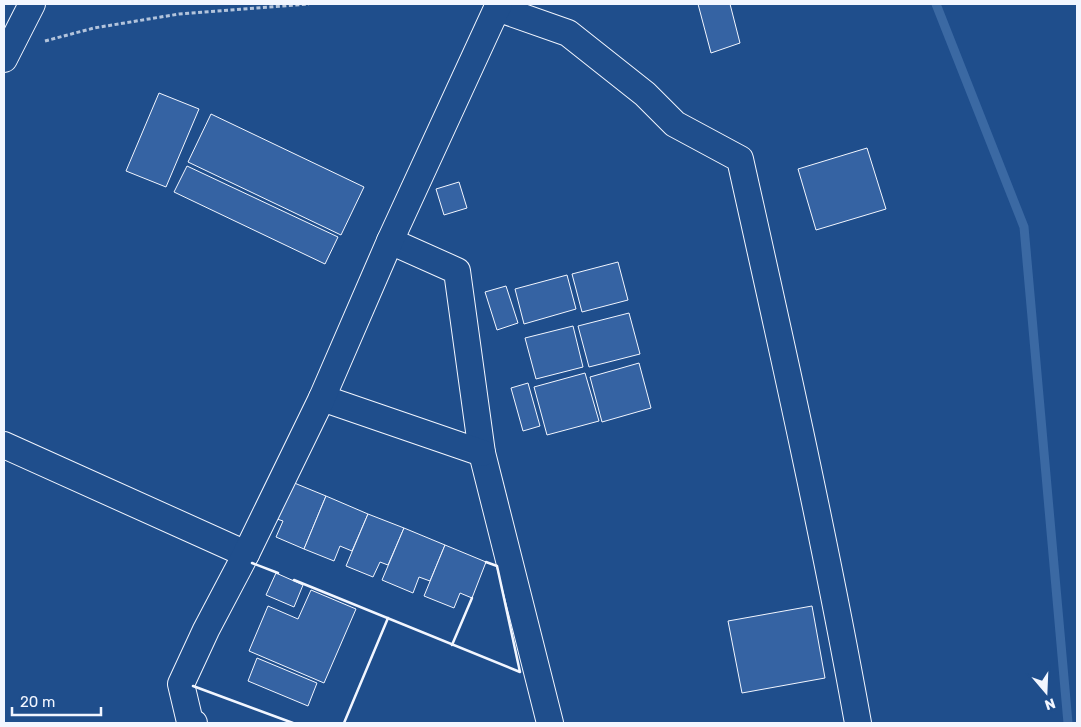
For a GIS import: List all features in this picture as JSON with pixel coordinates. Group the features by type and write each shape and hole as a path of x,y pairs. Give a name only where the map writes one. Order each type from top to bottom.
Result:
{"street":[{"path":"6,55 32,4"},
{"path":"194,723 190,722 181,684 322,398 390,241 498,6 568,33 645,94 675,124 740,159 799,419 842,632 858,723"},
{"path":"390,241 457,272 482,453 550,723"},
{"path":"322,398 482,453"},
{"path":"4,445 246,554"}],"path":[{"path":"6,55 94,28 180,14 309,4"}],"building":[{"path":"698,4 730,4 740,43 711,53"},
{"path":"159,93 199,109 166,187 126,171"},
{"path":"211,114 364,187 341,235 188,162"},
{"path":"867,148 886,209 816,230 798,169"},
{"path":"187,166 338,237 325,264 174,192"},
{"path":"459,182 467,208 444,215 436,189"},
{"path":"618,262 628,300 582,312 572,274"},
{"path":"567,275 576,309 524,324 515,289"},
{"path":"506,286 518,323 497,330 485,292"},
{"path":"629,313 640,354 589,367 578,326"},
{"path":"573,326 583,367 536,379 525,338"},
{"path":"639,363 651,408 602,422 590,377"},
{"path":"585,373 599,421 547,435 534,387"},
{"path":"528,383 540,426 523,431 511,388"},
{"path":"287,480 326,496 304,549 276,537 283,521 271,517"},
{"path":"326,496 368,514 352,551 340,546 334,561 304,549"},
{"path":"368,514 404,528 388,565 380,562 373,577 346,566"},
{"path":"404,528 445,545 430,581 419,577 413,593 382,580"},
{"path":"445,545 486,562 472,598 460,593 454,608 424,596"},
{"path":"276,573 303,585 294,607 266,595"},
{"path":"311,590 356,609 324,683 249,651 268,606 298,619"},
{"path":"812,606 825,678 742,693 728,621"},
{"path":"257,658 317,683 308,706 248,681"}],"waterway":[{"path":"936,4 1024,227 1068,723"}],"wall":[{"path":"294,580 520,672 497,566 486,562"},
{"path":"252,563 278,573"},
{"path":"452,645 472,598"},
{"path":"344,723 388,618"},
{"path":"193,686 293,723"}]}
